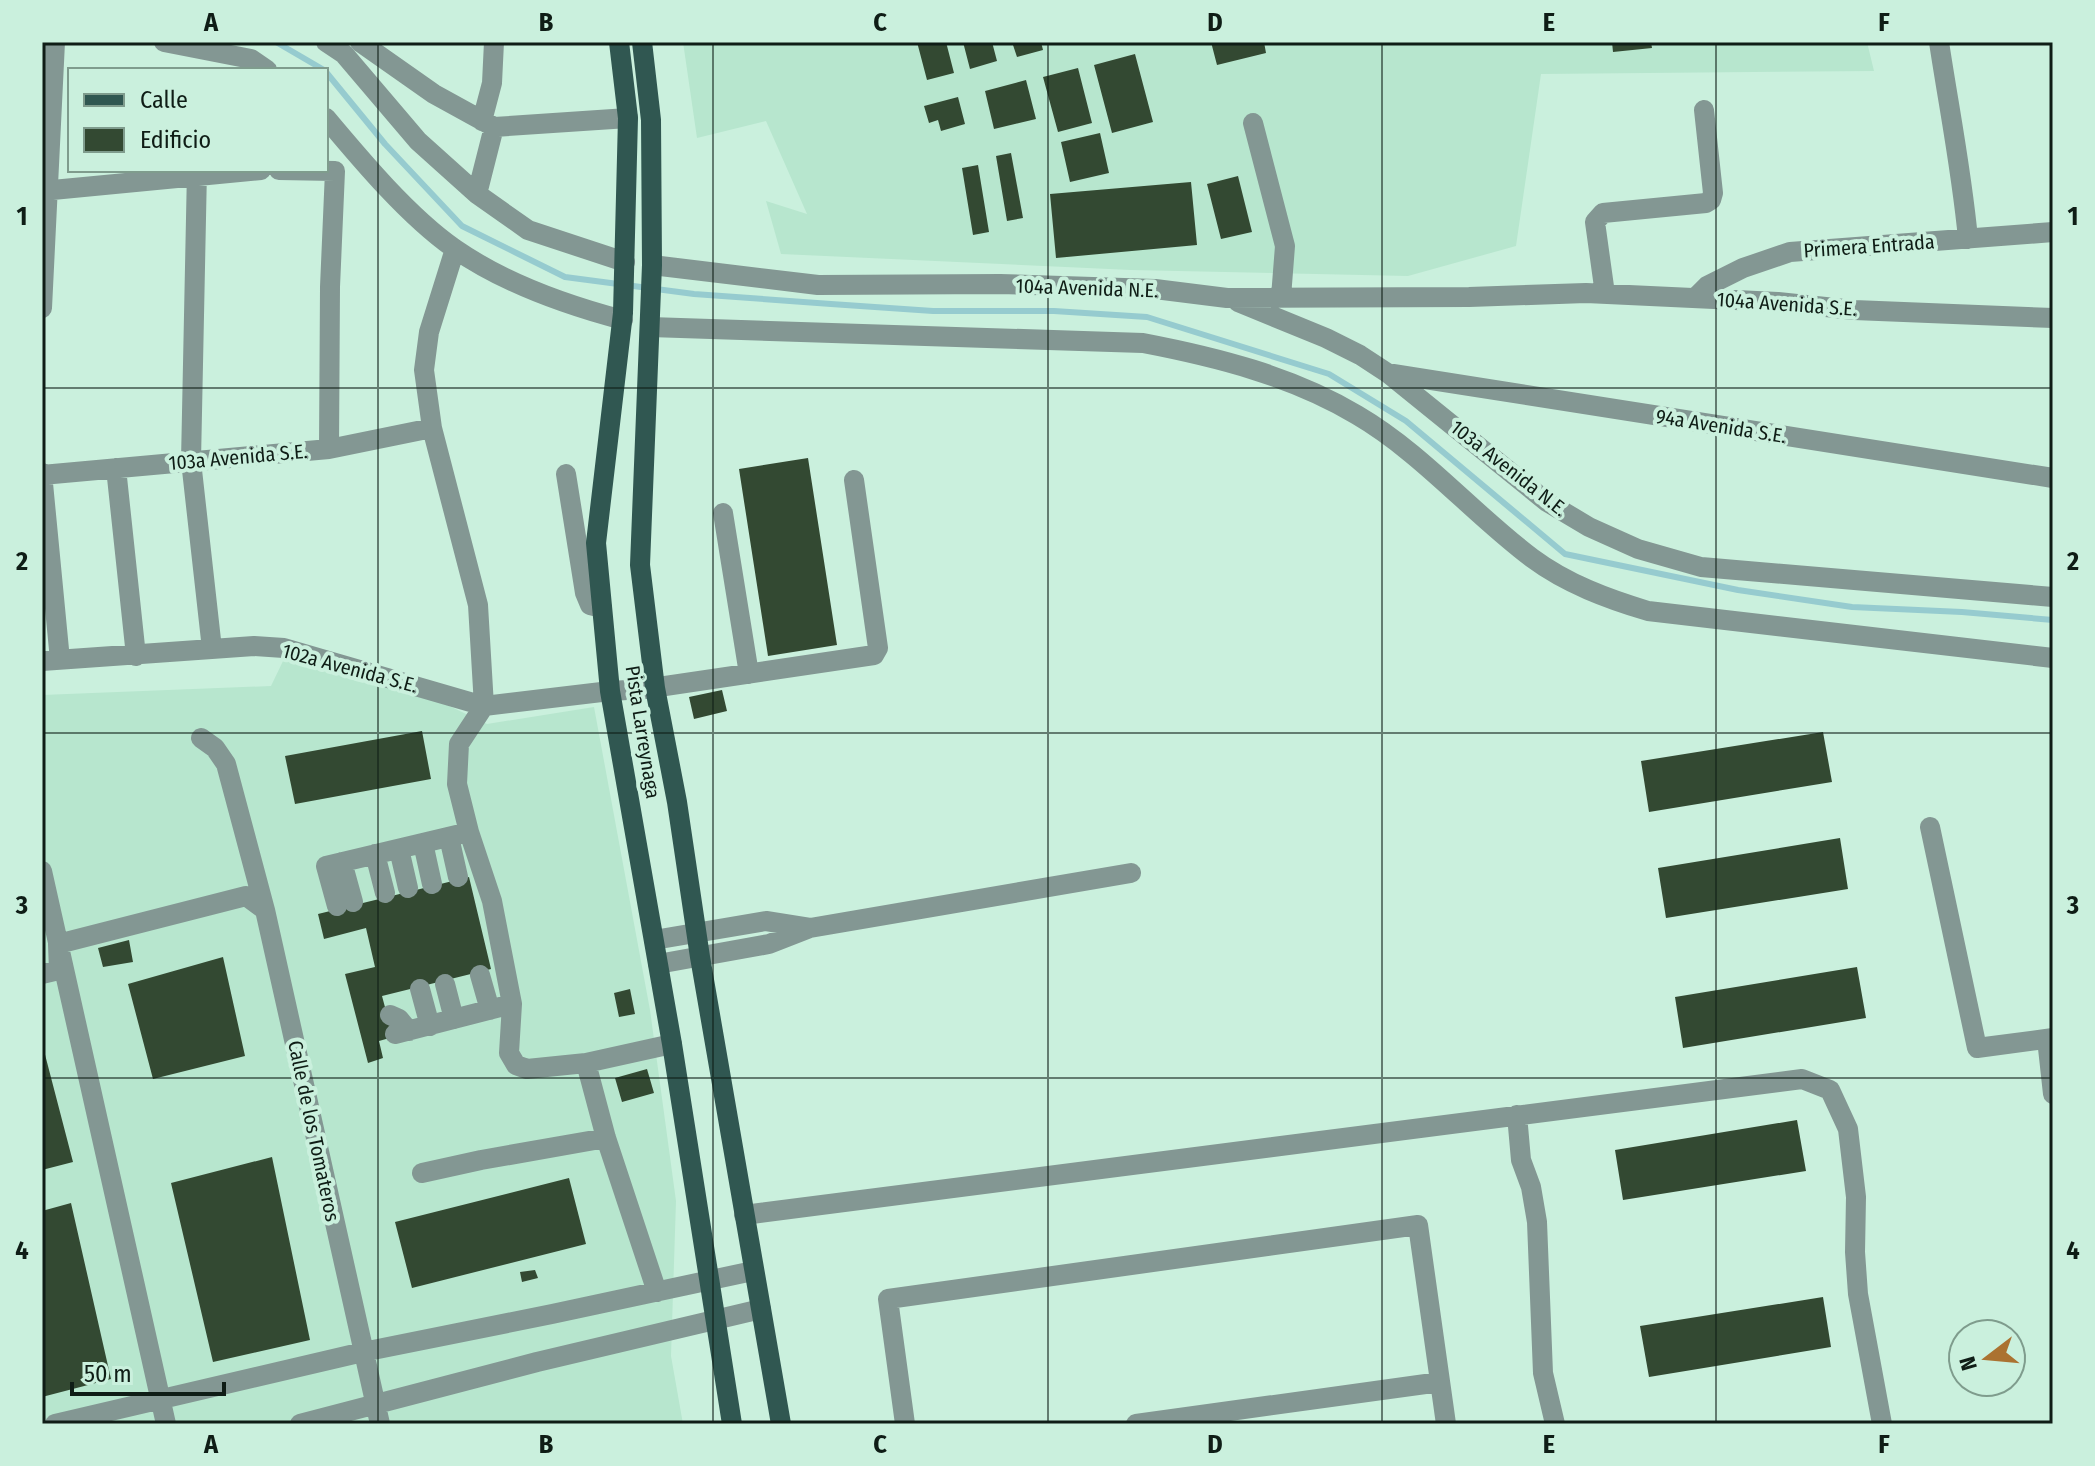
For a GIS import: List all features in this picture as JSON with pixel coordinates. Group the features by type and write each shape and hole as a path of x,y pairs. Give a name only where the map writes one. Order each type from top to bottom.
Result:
{"main road":[{"name":"Pista Larreynaga","path":"619,42 628,118 623,317 596,543 610,691 672,1044 732,1424"},
{"name":"Pista Larreynaga","path":"642,42 651,120 652,267 640,565 655,688 677,802 700,957 781,1424"}],"street":[{"path":"42,308 45,191 55,42"},
{"path":"164,42 251,59 264,68"},
{"path":"326,42 344,54 418,141 477,194 528,230 625,265"},
{"path":"360,42 434,94 488,124 628,118"},
{"path":"477,194 488,124 494,42"},
{"path":"1939,42 1963,184 1968,239"},
{"path":"1605,294 1595,222 1597,216 1711,200 1713,193 1704,110"},
{"path":"328,120 367,166 455,249 562,304 623,317"},
{"path":"1253,123 1285,246 1281,297"},
{"path":"328,171 335,171 330,287 329,449"},
{"path":"45,191 218,172"},
{"path":"196,173 191,461 212,649"},
{"name":"Primera Entrada","path":"1696,297 1707,286 1743,268 1790,252 2053,232"},
{"path":"455,249 429,332 424,370 432,428 478,605 484,706 459,744 457,784 492,901 512,1004 509,1053 516,1065 527,1069 586,1063 672,1044"},
{"name":"104a Avenida N.E.","path":"652,267 818,285 1000,284 1155,289 1227,298 1522,295"},
{"name":"104a Avenida S.E.","path":"1522,295 1696,297 1854,310 2053,318"},
{"name":"103a Avenida N.E.","path":"1227,298 1326,338 1389,374 1547,502 1589,527 1638,549 1701,567 2053,597"},
{"path":"650,322 1143,343 1186,351 1268,374 1356,414 1392,439 1534,559 1585,589 1621,603 1648,611 2053,658"},
{"name":"94a Avenida S.E.","path":"1389,374 2053,478"},
{"name":"103a Avenida S.E.","path":"42,474 329,449 432,428"},
{"path":"116,468 136,656"},
{"path":"42,474 51,660"},
{"path":"566,474 585,593 590,605 602,608"},
{"name":"102a Avenida S.E.","path":"51,660 254,646 284,648 484,706 655,688 874,655 877,652 854,480"},
{"path":"723,513 749,674"},
{"name":"Calle de los Tomateros","path":"201,738 215,748 226,764 265,910 380,1424"},
{"path":"1930,827 1977,1048 2050,1038 2053,1094"},
{"path":"345,904 326,866 469,832"},
{"path":"412,846 421,885 412,846"},
{"path":"42,871 166,1424"},
{"path":"658,964 769,944 810,928 1131,873"},
{"path":"58,944 246,896 265,910"},
{"path":"654,940 766,921 810,928"},
{"path":"42,974 59,970 58,944"},
{"path":"437,1022 444,984 437,1022"},
{"path":"437,1022 512,1004"},
{"path":"586,1063 606,1138 657,1292"},
{"path":"744,1215 1802,1079 1830,1090 1848,1129 1856,1197 1858,1294 1882,1424"},
{"path":"1517,1115 1521,1160 1531,1187 1537,1222 1543,1373 1555,1424"},
{"path":"422,1173 606,1138"},
{"path":"905,1424 888,1299 1418,1225 1446,1424"},
{"path":"55,1424 363,1352 753,1271"},
{"path":"300,1424 761,1309"},
{"path":"1136,1424 1440,1382"}],"shaded area":[{"path":"683,42 1867,42 1874,71 1541,74 1516,246 1408,276 1131,270 781,254 766,201 807,214 766,121 697,138"},
{"path":"284,659 416,690 487,724 594,707 650,1010 676,1201 671,1356 683,1424 42,1424 42,695 271,686"}],"building":[{"path":"917,42 946,42 954,73 927,80"},
{"path":"963,42 992,42 997,61 970,69"},
{"path":"1012,42 1041,42 1043,50 1017,57"},
{"path":"1211,42 1264,42 1266,53 1217,65"},
{"path":"1612,42 1651,42 1652,48 1613,52"},
{"path":"1135,54 1153,122 1112,133 1094,65"},
{"path":"1078,68 1092,123 1058,132 1043,77"},
{"path":"1026,80 1036,119 994,129 985,91"},
{"path":"958,97 965,124 941,131 938,120 929,123 924,106"},
{"path":"1100,133 1109,173 1070,182 1061,142"},
{"path":"1011,153 1023,218 1007,221 996,156"},
{"path":"978,165 989,232 973,235 962,168"},
{"path":"1238,176 1252,232 1221,239 1207,184"},
{"path":"1191,182 1197,245 1056,258 1050,194"},
{"path":"808,458 837,645 768,656 739,469"},
{"path":"722,690 727,711 694,719 689,697"},
{"path":"422,731 431,779 295,804 285,756"},
{"path":"1823,732 1832,782 1649,812 1641,761"},
{"path":"1840,838 1848,889 1666,918 1658,868"},
{"path":"469,877 491,969 382,996 393,1037 379,1041 383,1058 368,1063 345,974 375,967 366,928 324,939 318,914"},
{"path":"129,940 133,962 103,967 98,948"},
{"path":"223,957 245,1056 153,1079 128,984"},
{"path":"1857,967 1866,1018 1683,1048 1675,997"},
{"path":"630,989 635,1014 619,1017 614,993"},
{"path":"42,1043 73,1162 42,1170"},
{"path":"647,1069 654,1093 622,1102 615,1078"},
{"path":"1797,1120 1806,1171 1623,1200 1615,1150"},
{"path":"272,1157 310,1340 213,1362 171,1183"},
{"path":"569,1178 586,1244 412,1288 395,1222"},
{"path":"71,1203 111,1379 42,1397 42,1211"},
{"path":"535,1270 538,1278 522,1282 520,1272"},
{"path":"1823,1297 1831,1347 1649,1377 1640,1326"}],"waterway":[{"path":"276,42 321,68"},
{"path":"328,74 385,144 462,226 565,277 694,294 831,304 933,311 1054,311 1147,317 1329,374 1406,421 1565,554 1738,590 1852,607 2053,620"}]}
